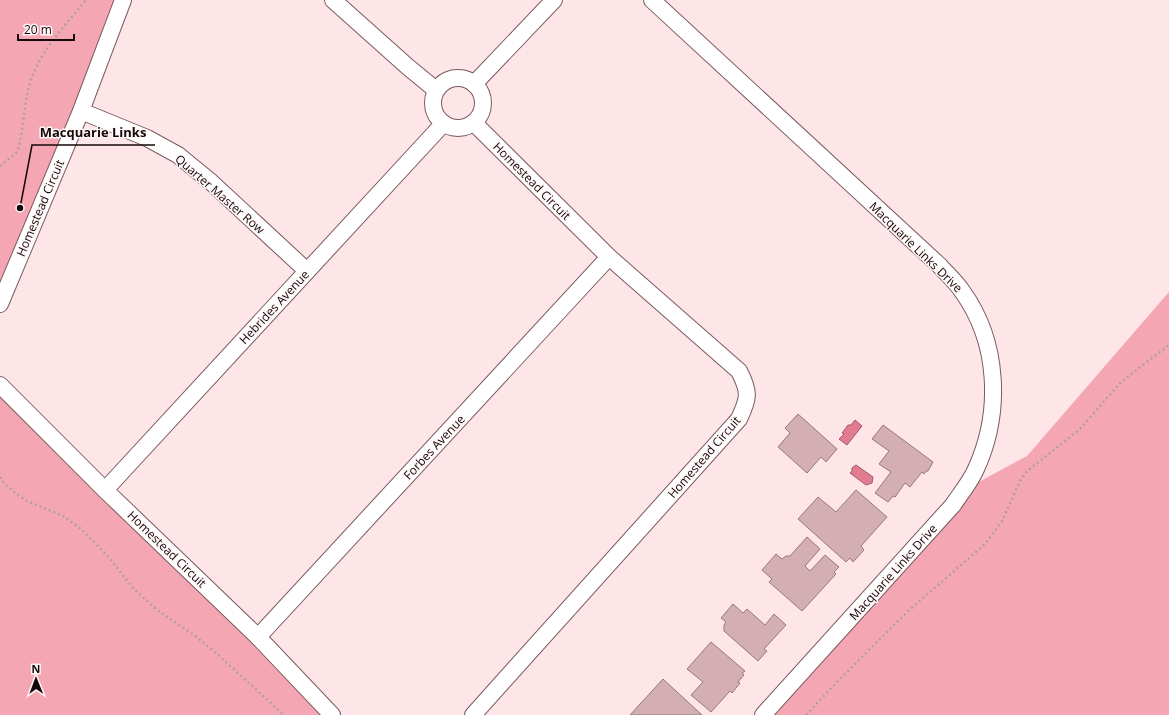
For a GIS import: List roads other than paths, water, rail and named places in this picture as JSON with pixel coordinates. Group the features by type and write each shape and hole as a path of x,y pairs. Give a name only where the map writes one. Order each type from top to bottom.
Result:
{"street":[{"name":"Homestead Circuit","path":"0,304 80,111 123,0"},
{"path":"333,0 436,90"},
{"path":"474,84 554,0"},
{"name":"Macquarie Links Drive","path":"652,0 940,266 962,290 975,313 985,338 992,363 994,392 990,423 985,445 976,469 964,490 948,510 763,715"},
{"path":"461,78 474,84 481,92 483,103 481,114 474,123 467,127 459,129 451,128 443,124 435,114 433,108 432,102 436,90 443,83 451,79 461,78"},
{"name":"Quarter Master Row","path":"80,111 147,138 178,156 211,182 307,271"},
{"name":"Homestead Circuit","path":"473,715 739,419 746,403 746,385 740,371 608,258 474,123"},
{"name":"Hebrides Avenue","path":"106,490 443,124"},
{"name":"Forbes Avenue","path":"258,638 608,258"},
{"name":"Homestead Circuit","path":"0,385 258,638 332,715"}],"place":[{"name":"Macquarie Links","path":"20,208"}]}
